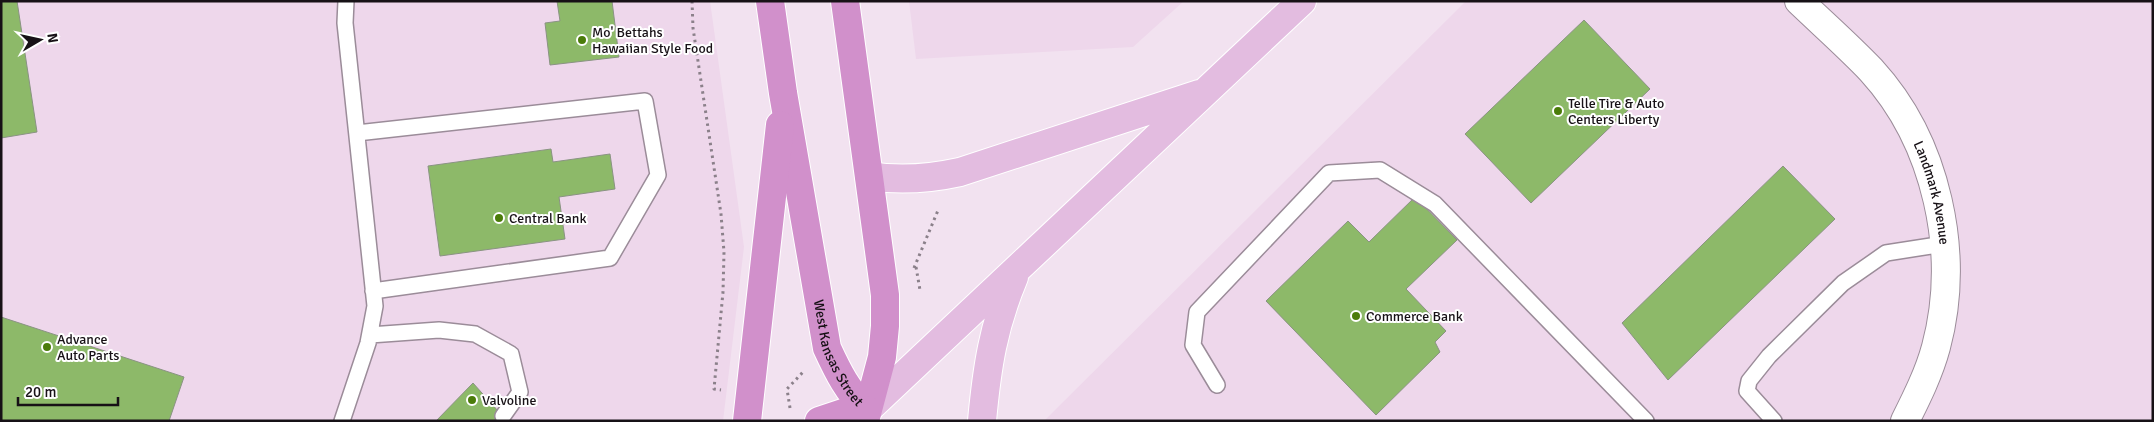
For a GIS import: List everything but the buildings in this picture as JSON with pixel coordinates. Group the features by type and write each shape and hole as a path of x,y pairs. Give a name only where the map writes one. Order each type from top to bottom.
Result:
{"highway":[{"name":"West Kansas Street","path":"770,1 783,93 827,348 844,383 866,416"},
{"name":"West Kansas Street","path":"845,1 885,295 885,326 876,384 866,416"},
{"path":"747,421 783,93"},
{"path":"819,421 846,412 866,416"}],"main road":[{"path":"866,416 1302,1"},
{"path":"869,176 911,180 960,172 1208,91"},
{"path":"982,421 987,368 995,330 1017,271"}],"street":[{"name":"Landmark Avenue","path":"1799,1 1871,70 1897,104 1918,141 1932,178 1942,221 1946,264 1944,305 1936,347 1922,387 1905,421"}],"lane":[{"path":"342,421 370,335 375,306 345,23 346,1"},
{"path":"357,133 645,101 658,175 610,258 373,291"},
{"path":"1217,385 1193,345 1197,312 1329,173 1380,170 1435,204 1490,258 1646,421"},
{"path":"1774,421 1747,391 1749,381 1769,356 1843,282 1886,253 1944,244"},
{"path":"370,335 439,330 476,334 511,354 520,392 503,416"}],"path":[{"path":"692,1 693,28 721,214 724,252 723,292 714,389"},
{"path":"920,290 916,266 941,202"},
{"path":"788,397 787,389 807,368"}],"shaded area":[{"path":"1,1 710,1 744,247 723,421 1,421"},
{"path":"909,1 1184,1 1133,47 916,59"},
{"path":"1466,1 2153,1 2153,421 1044,421"}],"place":[{"name":"Mo' Bettahs Hawaiian Style Food","path":"582,40"},
{"name":"Telle Tire & Auto Centers Liberty","path":"1558,111"},
{"name":"Central Bank","path":"499,218"},
{"name":"Commerce Bank","path":"1356,316"},
{"name":"Advance Auto Parts","path":"47,347"},
{"name":"Valvoline","path":"472,400"}]}
